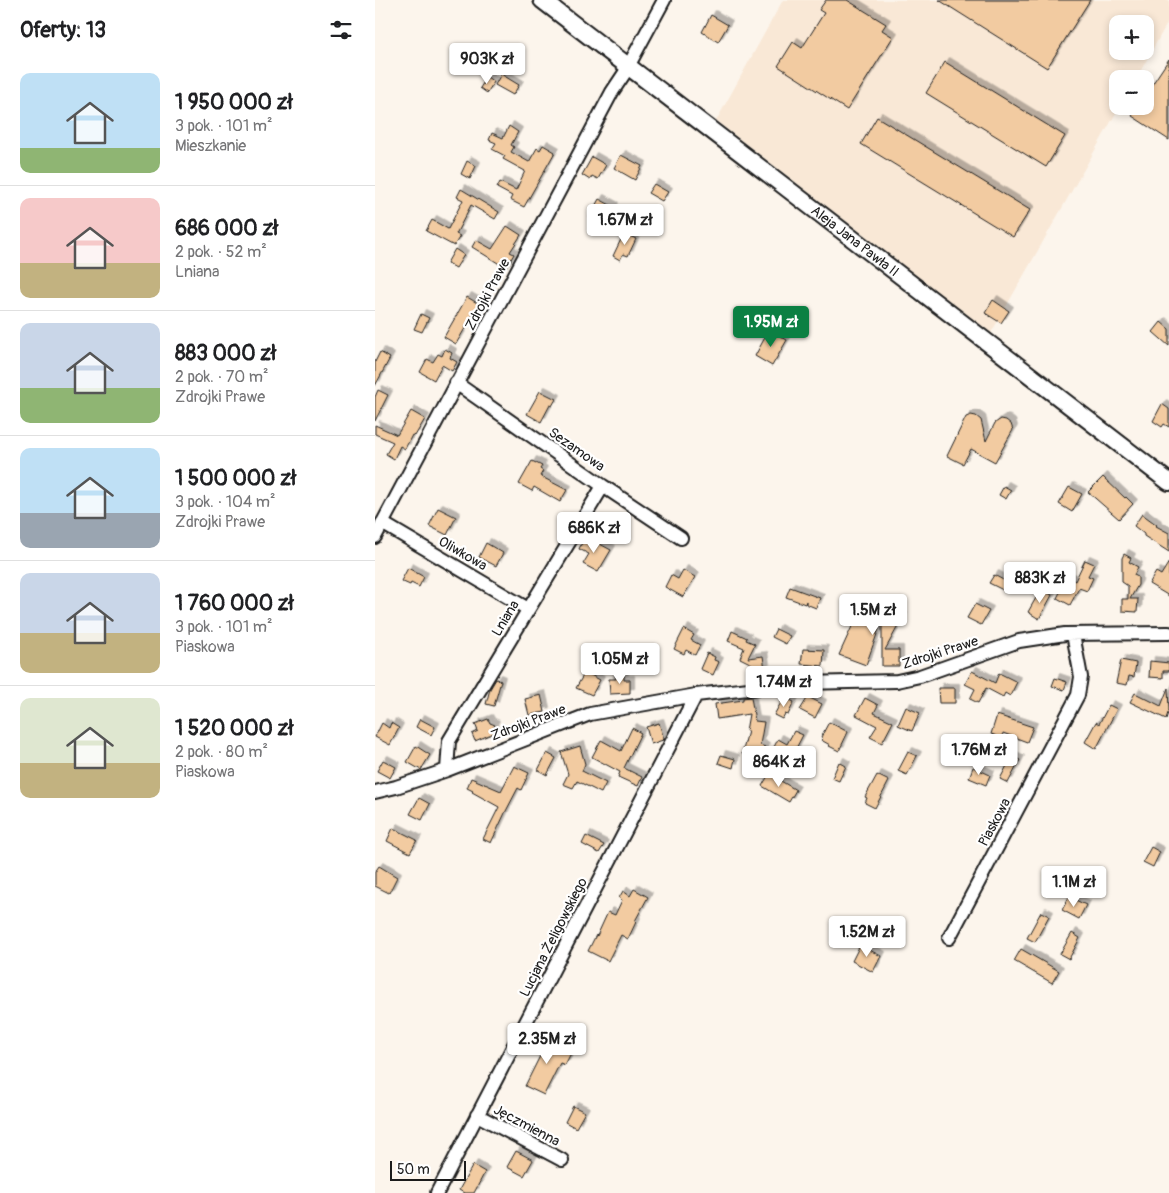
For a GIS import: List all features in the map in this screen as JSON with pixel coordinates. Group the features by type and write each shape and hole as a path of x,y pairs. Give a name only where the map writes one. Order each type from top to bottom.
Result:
{"main road":[{"name":"Aleja Jana Pawła II","path":"542,0 1169,482"}],"street":[{"name":"Zdrojki Prawe","path":"375,537 612,92 628,67 661,1"},
{"name":"Sezamowa","path":"456,384 681,538"},
{"name":"Lniana","path":"447,770 449,741 603,486"},
{"name":"Oliwkowa","path":"382,523 529,608"},
{"name":"Zdrojki Prawe","path":"375,792 447,770 590,714 696,695 801,683 897,681 920,676 1019,641 1037,638 1073,634 1169,633"},
{"name":"Piaskowa","path":"949,938 1078,696 1081,677 1073,634"},
{"name":"Lucjana Żeligowskiego","path":"437,1193 696,695"},
{"name":"Jęczmienna","path":"477,1115 562,1160"}],"shaded area":[{"path":"783,0 1169,0 1169,20 1154,47 1154,15 1109,15 1109,60 1147,60 1141,70 1109,70 1109,115 1115,115 991,333 716,121"}],"building":[{"path":"826,0 847,0 886,24 882,30 893,37 847,110 778,66 793,42 802,48 824,13 819,10"},
{"path":"939,0 1090,0 1047,68"},
{"path":"711,15 728,25 718,42 702,32"},
{"path":"1169,59 1169,140 1132,116 1154,115 1154,82"},
{"path":"945,62 1065,136 1046,167 926,93"},
{"path":"501,74 519,85 513,95 495,85"},
{"path":"487,77 494,82 487,93 480,88"},
{"path":"877,117 1030,210 1013,237 861,144"},
{"path":"509,126 518,132 511,145 514,147 511,152 529,162 537,148 540,150 543,145 555,152 524,207 510,200 512,196 497,188 500,182 516,190 525,171 503,159 505,156 492,149 496,143 489,140 492,133 503,138"},
{"path":"621,155 642,166 635,180 614,168"},
{"path":"592,157 606,165 598,179 592,176 590,180 582,175"},
{"path":"467,161 476,166 470,179 461,174"},
{"path":"654,184 668,192 662,201 648,193"},
{"path":"461,189 499,212 495,219 471,205 456,234 460,236 454,246 426,231 432,220 448,229 463,200 457,197"},
{"path":"599,199 614,207 605,225 589,217"},
{"path":"507,226 521,235 510,252 514,254 506,268 472,247 476,240 492,249"},
{"path":"624,233 636,239 628,256 623,254 620,260 613,256"},
{"path":"455,249 464,255 456,268 447,263"},
{"path":"467,297 479,304 456,344 444,337"},
{"path":"993,300 1009,311 1001,323 985,313"},
{"path":"421,314 429,318 422,332 414,329"},
{"path":"1161,322 1169,329 1169,346 1153,332"},
{"path":"769,330 787,340 772,366 755,356"},
{"path":"445,349 452,353 450,358 457,362 452,371 442,365 434,380 420,372 427,359 433,362 438,354 442,356"},
{"path":"380,352 390,358 375,386 375,362"},
{"path":"378,390 388,395 375,421 375,397"},
{"path":"540,391 556,399 552,406 550,405 541,422 527,414"},
{"path":"1162,404 1169,409 1169,427 1164,424 1162,427 1153,421"},
{"path":"411,411 425,419 415,436 412,435 405,449 400,446 394,459 386,454 393,442 375,434 375,425 397,435"},
{"path":"971,415 981,420 986,441 995,423 1001,419 1011,424 1013,430 995,462 971,449 963,464 947,456 966,417"},
{"path":"532,461 542,466 540,469 543,471 540,476 567,490 560,502 534,487 532,491 519,484"},
{"path":"1103,477 1133,504 1119,519 1088,492"},
{"path":"1004,486 1011,490 1006,499 999,495"},
{"path":"1069,487 1082,494 1072,512 1059,504"},
{"path":"438,508 456,517 447,535 429,526"},
{"path":"1142,514 1156,526 1169,533 1169,552 1144,536 1134,526"},
{"path":"585,536 611,550 598,572 583,564 589,554 579,549"},
{"path":"486,543 503,553 496,566 479,557"},
{"path":"1124,554 1131,558 1129,562 1138,567 1134,575 1138,577 1138,585 1130,599 1138,599 1137,612 1122,611 1122,599 1128,599 1128,586 1122,582 1122,558"},
{"path":"1085,560 1094,564 1088,576 1093,578 1087,591 1079,588 1070,605 1057,598 1068,577 1075,581"},
{"path":"1169,562 1169,596 1149,584 1156,572 1161,575"},
{"path":"408,568 424,577 419,587 401,581"},
{"path":"683,570 695,577 683,597 665,587 671,575 678,579"},
{"path":"994,575 1007,582 1003,590 989,583"},
{"path":"790,587 820,598 816,608 806,604 806,601 805,604 786,597"},
{"path":"1041,589 1052,595 1039,619 1028,612"},
{"path":"871,602 903,617 885,650 899,650 899,666 882,666 882,620 866,665 839,655 854,622 860,625"},
{"path":"975,604 989,611 981,625 967,618"},
{"path":"684,629 694,635 691,640 700,645 695,655 686,650 684,654 674,649"},
{"path":"776,629 790,636 786,644 772,637"},
{"path":"732,631 755,644 748,658 763,656 765,669 753,670 752,664 740,658 744,648 728,641"},
{"path":"803,649 824,650 823,666 801,664"},
{"path":"707,653 715,657 714,660 719,662 713,675 700,669"},
{"path":"1121,660 1136,663 1134,677 1129,676 1127,685 1116,683"},
{"path":"1150,661 1169,663 1169,671 1163,671 1163,678 1149,677"},
{"path":"972,671 995,683 999,673 1017,682 1010,696 1005,693 1003,697 986,688 978,703 970,699 975,689 965,684"},
{"path":"585,672 600,680 592,695 576,688"},
{"path":"616,673 624,673 624,680 630,680 630,693 610,694 609,679 616,679"},
{"path":"1055,678 1067,682 1064,690 1052,686"},
{"path":"496,679 501,681 494,706 486,704 490,689"},
{"path":"938,688 955,688 955,703 939,703"},
{"path":"1168,688 1169,710 1166,719 1130,702 1135,693 1161,706"},
{"path":"541,695 545,712 529,715 525,699"},
{"path":"751,697 755,721 764,722 760,745 765,747 760,758 751,754 751,756 742,754 748,731 746,731 749,714 717,719 715,704"},
{"path":"784,697 794,702 788,715 785,714 782,719 774,715"},
{"path":"808,697 822,704 815,718 800,710"},
{"path":"865,698 878,705 874,713 893,722 882,743 870,737 877,726 856,715"},
{"path":"1109,705 1117,709 1096,749 1085,742 1096,722 1099,724"},
{"path":"906,707 920,713 912,731 898,725"},
{"path":"997,715 1033,727 1027,742 1003,733 1002,738 991,734"},
{"path":"420,719 435,727 431,735 416,727"},
{"path":"488,719 490,723 495,725 494,733 475,741 472,734 478,731 475,724"},
{"path":"829,722 848,732 839,751 821,740"},
{"path":"382,723 389,728 391,723 399,728 390,745 375,737"},
{"path":"659,723 664,739 651,744 646,727"},
{"path":"632,728 641,733 624,768 642,777 638,786 618,777 620,772 592,757 601,740 621,751"},
{"path":"794,731 803,735 790,760 772,751 778,739 787,744"},
{"path":"416,746 430,755 421,770 407,762"},
{"path":"580,746 585,764 582,771 606,783 601,793 577,781 573,788 563,784 568,774 561,752"},
{"path":"975,749 982,753 977,763 970,760"},
{"path":"908,752 917,756 907,775 898,771"},
{"path":"547,753 556,758 547,775 538,770"},
{"path":"721,755 735,759 733,768 718,763"},
{"path":"1012,756 1020,760 1008,783 1000,779"},
{"path":"383,760 396,767 390,778 377,771"},
{"path":"839,762 846,766 839,781 832,778"},
{"path":"514,766 529,773 521,790 518,788 491,843 483,839 499,807 467,788 471,778 501,791"},
{"path":"973,767 990,775 986,785 969,778"},
{"path":"769,774 796,790 789,802 762,786"},
{"path":"877,775 889,781 875,808 865,803 867,798 865,797"},
{"path":"419,798 430,804 422,820 410,814"},
{"path":"393,828 417,840 410,853 387,841"},
{"path":"586,836 604,845 599,853 582,844"},
{"path":"1151,847 1160,852 1153,867 1143,862"},
{"path":"379,866 397,877 389,893 375,886 375,872"},
{"path":"634,889 648,897 628,939 621,935 608,961 588,951 608,912 615,915 622,900 619,898 623,891 630,896"},
{"path":"1069,897 1086,905 1079,919 1062,910"},
{"path":"1041,912 1049,916 1035,942 1027,938"},
{"path":"1072,933 1080,938 1069,959 1060,954"},
{"path":"860,945 881,956 873,972 852,961"},
{"path":"1021,949 1059,971 1052,983 1014,961"},
{"path":"541,1040 547,1043 549,1040 572,1051 565,1065 560,1063 544,1095 525,1086 541,1054 536,1051"},
{"path":"573,1106 585,1112 576,1128 565,1122"},
{"path":"516,1151 533,1160 524,1176 507,1167"},
{"path":"473,1165 485,1172 474,1193 464,1193 459,1190"}]}
